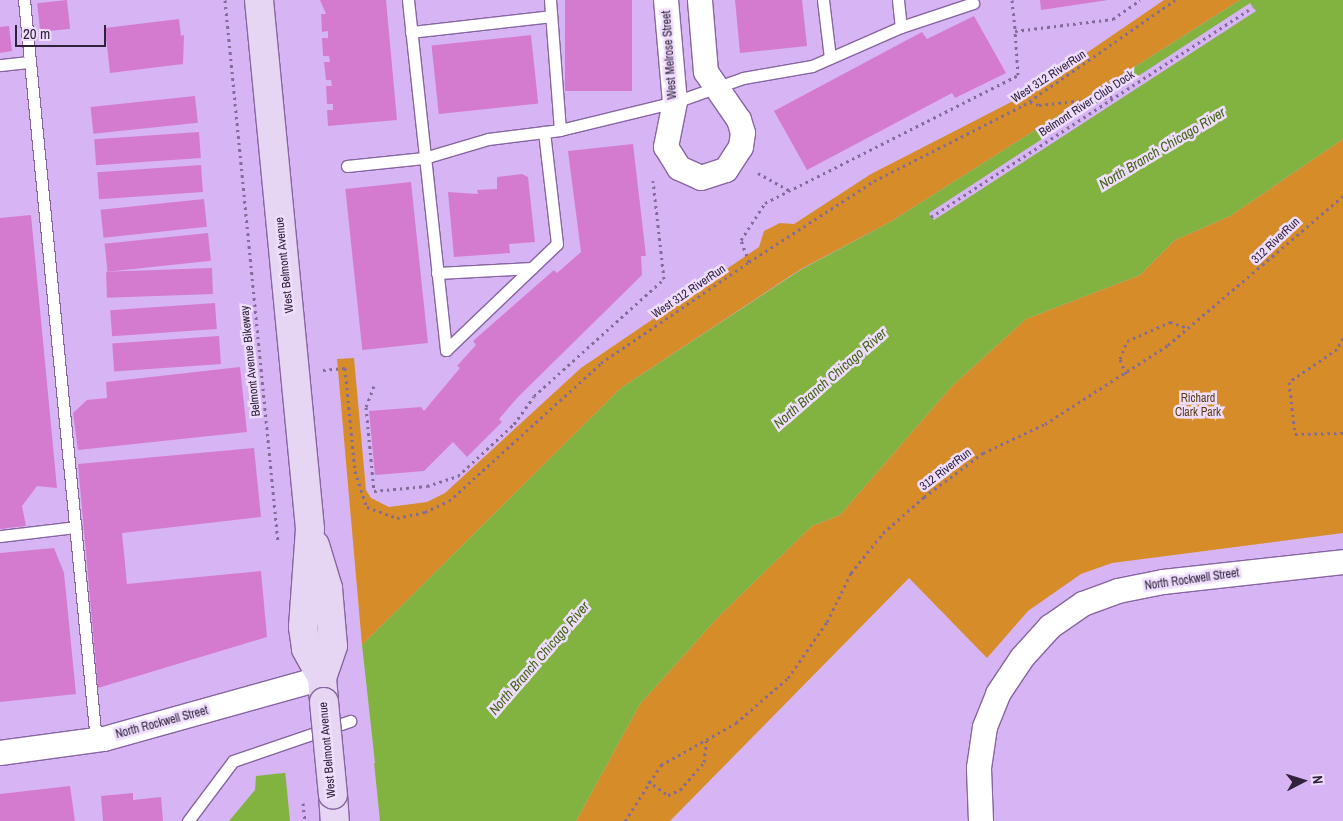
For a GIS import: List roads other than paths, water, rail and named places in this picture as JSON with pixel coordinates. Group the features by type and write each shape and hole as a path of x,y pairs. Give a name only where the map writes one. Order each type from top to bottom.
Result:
{"main road":[{"name":"West Belmont Avenue","path":"259,0 310,529 303,627 306,649 323,690 335,821"}],"street":[{"name":"West Melrose Street","path":"666,0 675,102 666,130 671,159 701,178 714,177 735,160 741,148 740,120 713,86"},
{"path":"700,0 706,72 713,86"},
{"name":"North Rockwell Street","path":"981,821 979,768 985,727 998,694 1022,658 1050,627 1083,604 1118,591 1163,582 1343,562"},
{"name":"North Rockwell Street","path":"0,753 96,741 323,690"}],"lane":[{"path":"24,0 96,741"},
{"path":"408,0 446,350 557,244 544,132"},
{"path":"550,0 560,130"},
{"path":"823,0 830,58"},
{"path":"898,0 901,28"},
{"path":"347,166 424,158 488,139 560,130 675,102 713,86 830,58 901,28 973,3"},
{"path":"411,32 551,16"},
{"path":"0,65 30,62"},
{"path":"437,273 532,268"},
{"path":"0,536 75,527"},
{"path":"188,821 233,761 350,721"}],"water":[{"name":"North Branch Chicago River","path":"1240,0 1343,0 1343,139 1230,216 1175,240 1140,275 1026,319 952,386 840,515 812,526 720,615 640,704 576,821 229,821 255,790 256,776 375,763 362,645 621,388 802,269 892,221"}],"park label":[{"name":"Richard Clark Park","path":"1198,406"}]}
